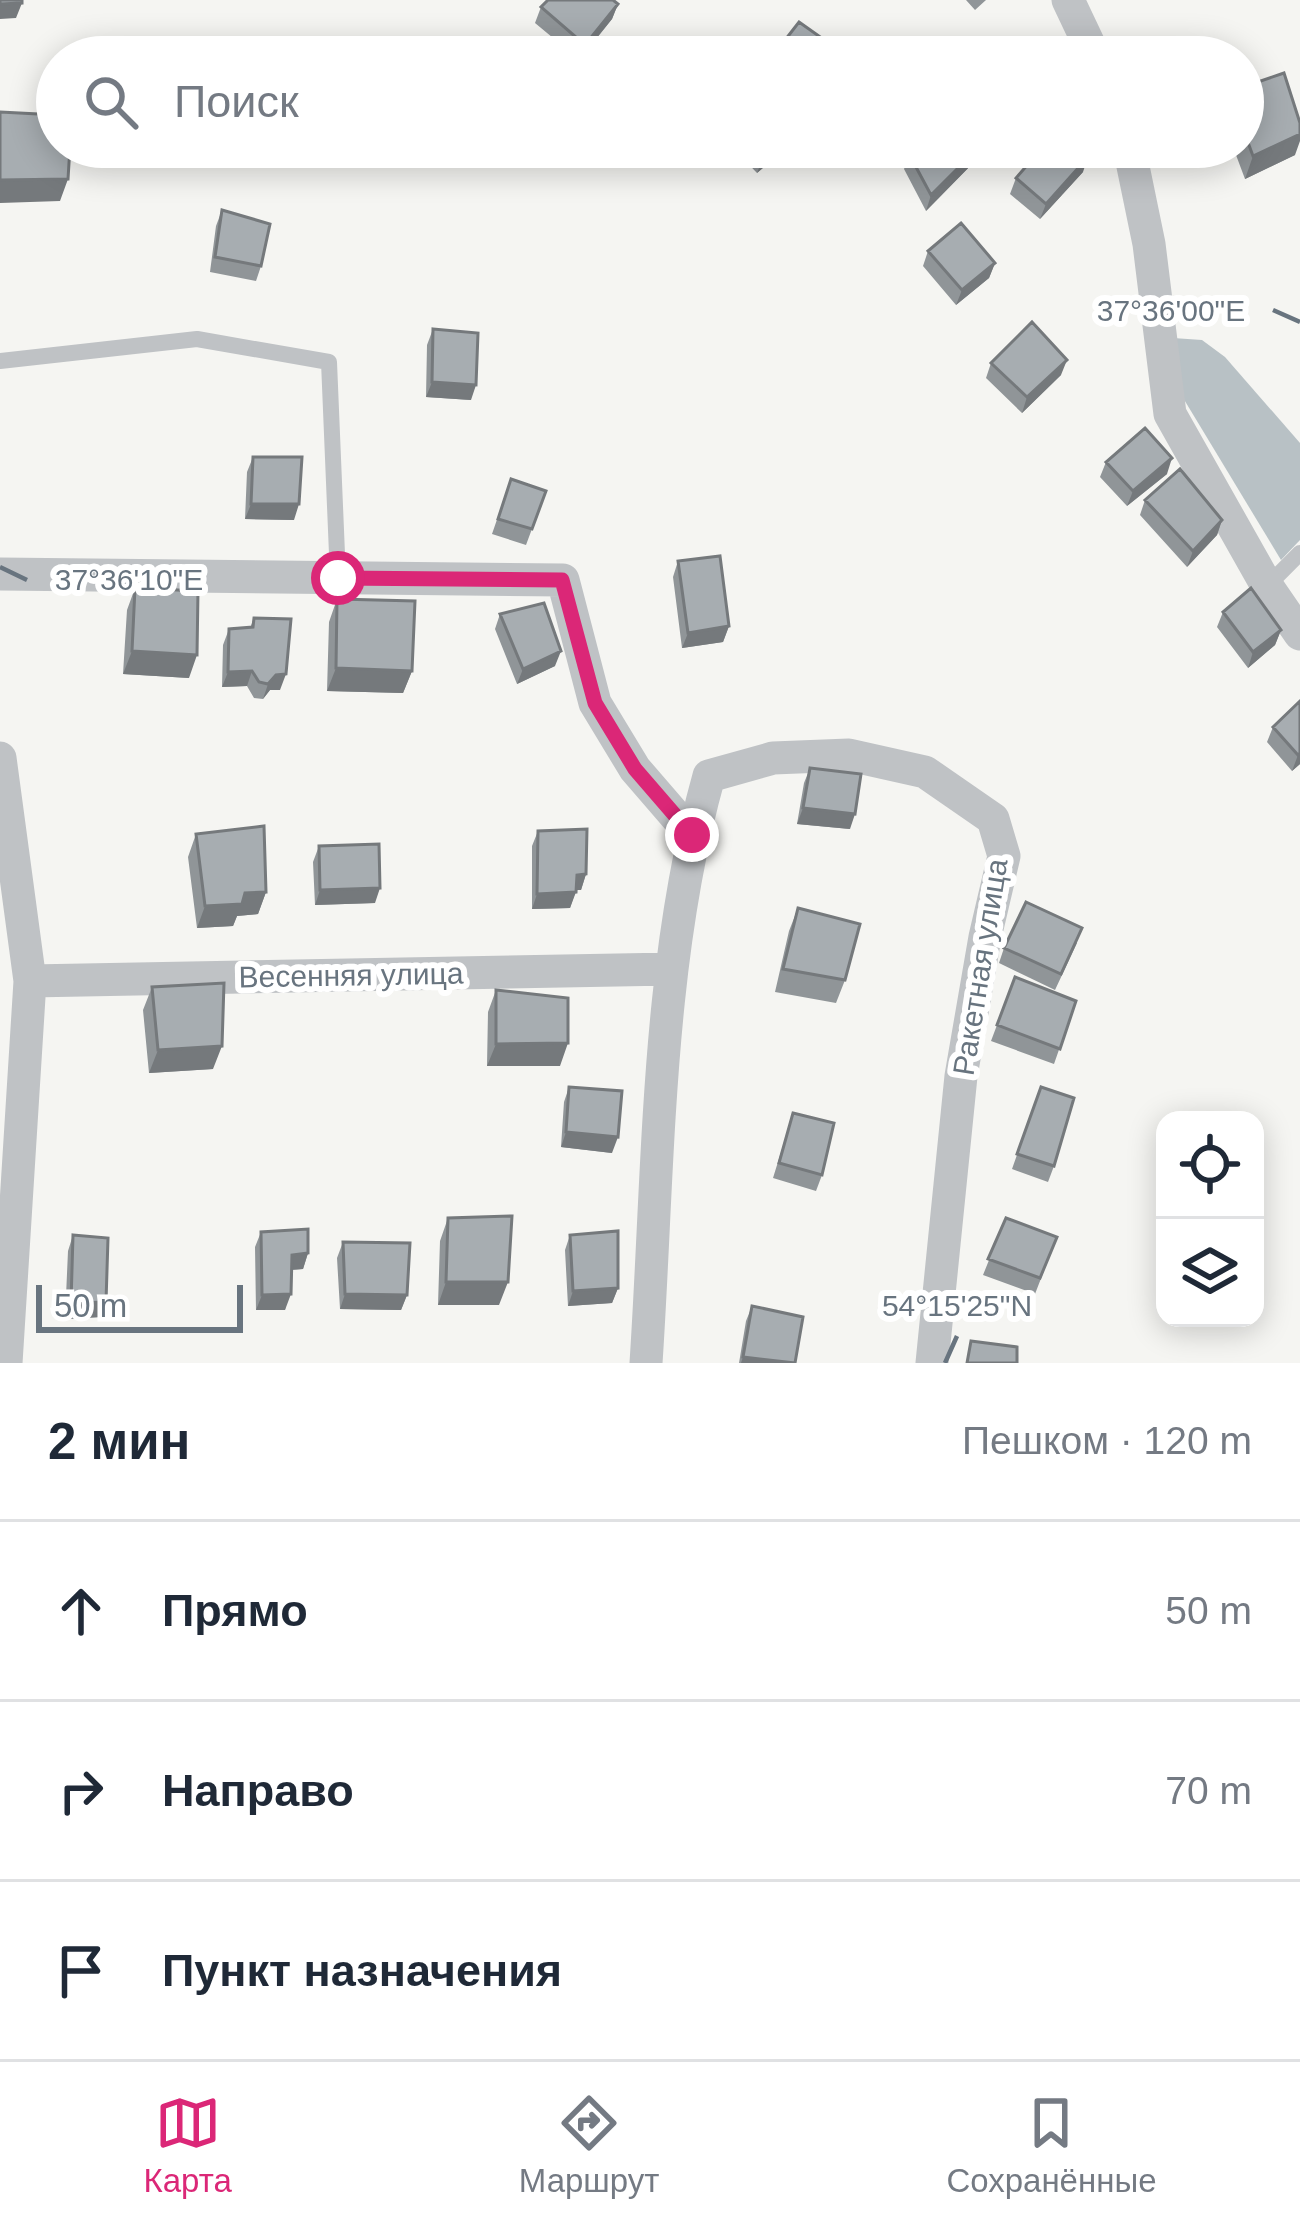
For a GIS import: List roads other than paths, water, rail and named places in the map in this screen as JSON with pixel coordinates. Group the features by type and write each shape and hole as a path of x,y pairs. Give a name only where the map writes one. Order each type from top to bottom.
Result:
{"street":[{"path":"1068,0 1085,36"},
{"path":"1134,168 1150,244 1171,414 1267,586 1300,634"},
{"path":"0,574 562,580 595,703 635,769 692,835"},
{"name":"Ракетная улица","path":"646,1363 672,969 692,835 709,776 773,758 849,755 925,772 993,819 1004,856 962,1076 932,1363"},
{"path":"0,758 31,981 6,1363"},
{"name":"Весенняя улица","path":"31,981 672,969"}],"lane":[{"path":"0,362 197,339 329,362 338,578"},
{"path":"1267,586 1300,553"}]}
